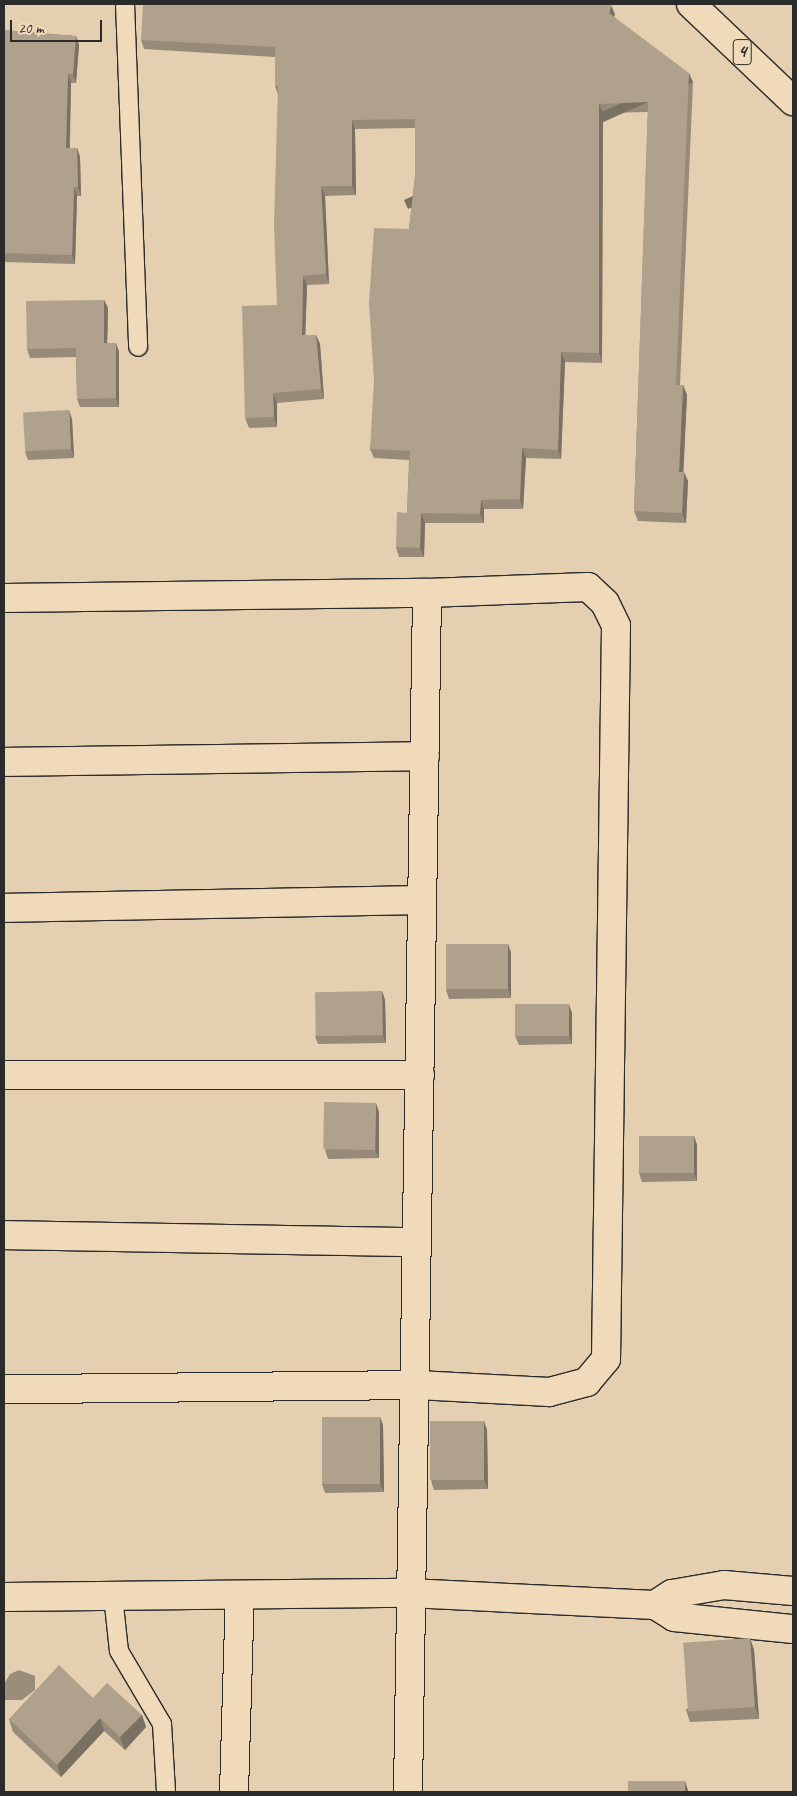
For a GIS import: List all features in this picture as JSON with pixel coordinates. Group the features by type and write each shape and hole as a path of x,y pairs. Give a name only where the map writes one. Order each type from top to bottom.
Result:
{"main road":[{"name":"4","path":"691,4 793,101"},
{"path":"4,598 427,593 588,587 605,603 616,626 606,1359 587,1382 549,1392 417,1386 4,1389"},
{"path":"408,1792 409,1594 417,1386 417,1242 427,593"},
{"path":"4,762 424,756"},
{"path":"4,908 422,900"},
{"path":"4,1075 420,1075"},
{"path":"4,1236 417,1242"},
{"path":"655,1605 672,1594 724,1586 793,1591"},
{"path":"4,1596 409,1594 655,1605 674,1617 793,1629"},
{"path":"234,1792 240,1595"}],"lane":[{"path":"125,4 138,347"},
{"path":"114,1596 119,1652 162,1724 166,1792"}],"shaded area":[{"path":"19,1670 35,1676 35,1690 22,1700 4,1700 4,1684 10,1674"}],"building":[{"path":"143,4 610,4 609,13 689,73 676,385 683,385 679,472 684,472 682,513 634,511 648,102 599,104 599,353 561,352 558,450 522,448 520,499 481,500 480,514 421,513 420,548 396,547 397,512 407,513 410,451 370,449 374,381 369,303 374,228 409,229 415,176 415,119 352,120 352,186 321,186 326,274 303,276 302,335 316,335 321,389 273,393 274,417 245,418 242,306 277,305 274,225 278,86 275,86 275,47 141,40"},
{"path":"4,30 76,36 73,74 68,74 66,148 77,148 78,187 74,187 72,255 4,253"},
{"path":"104,300 104,343 116,343 116,398 77,399 76,348 27,349 26,301"},
{"path":"69,410 71,449 25,451 23,412"},
{"path":"446,944 508,944 508,989 446,989"},
{"path":"382,991 383,1035 316,1036 315,992"},
{"path":"515,1004 569,1004 569,1036 515,1036"},
{"path":"324,1102 376,1103 375,1150 323,1149"},
{"path":"639,1136 694,1136 694,1173 639,1173"},
{"path":"322,1417 380,1417 380,1484 322,1484"},
{"path":"430,1421 484,1421 484,1480 430,1480"},
{"path":"750,1638 755,1707 688,1712 683,1643"},
{"path":"59,1665 93,1698 107,1683 142,1715 120,1737 100,1718 57,1765 9,1719"},
{"path":"628,1781 685,1781 685,1792 628,1792"}]}
